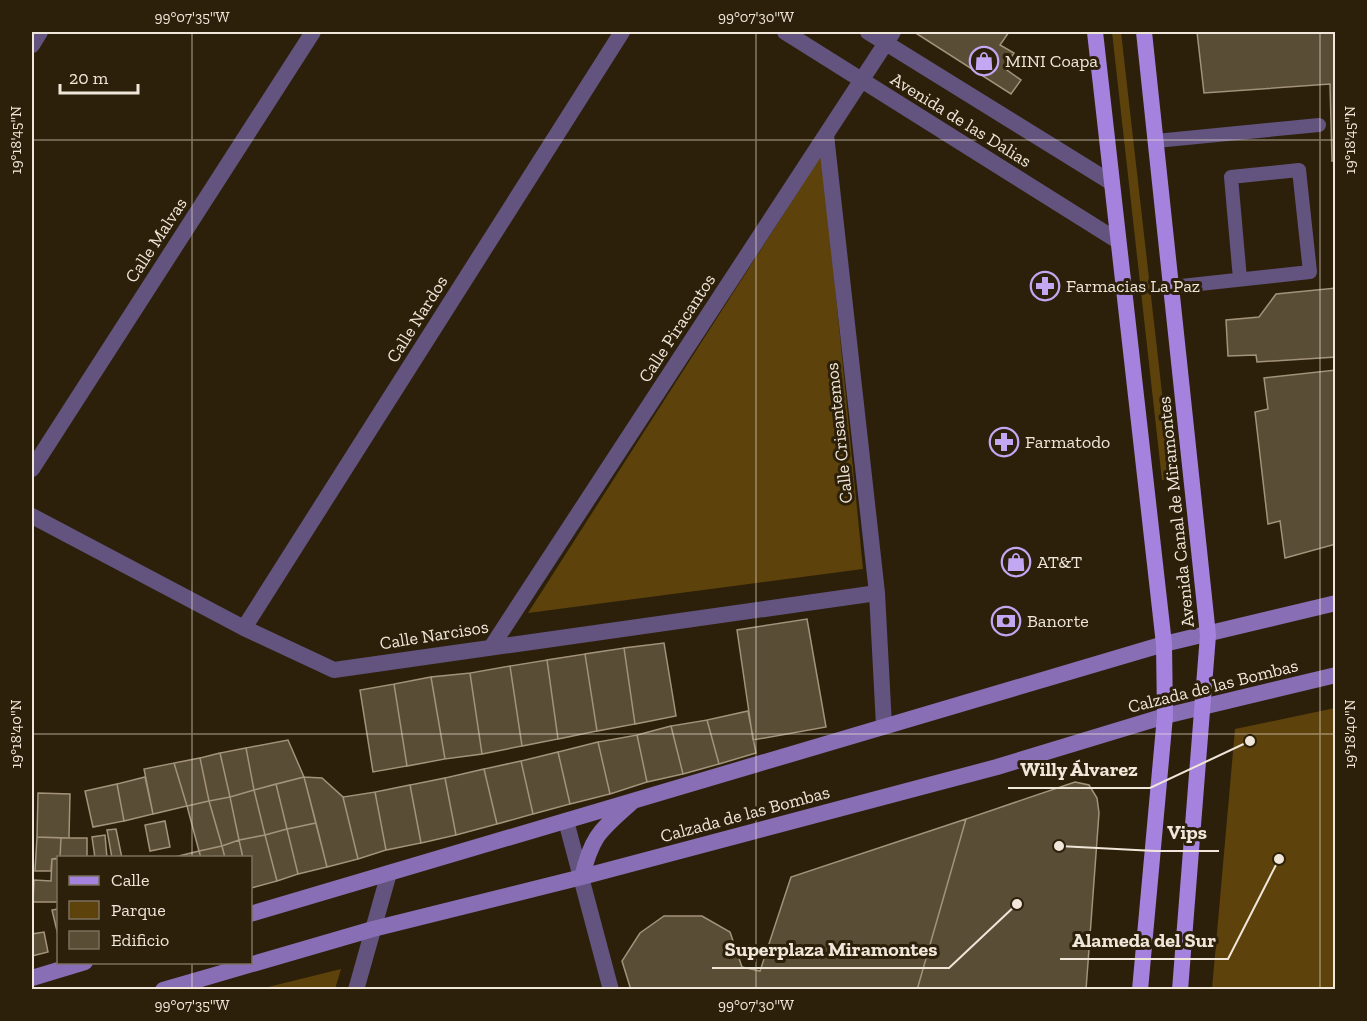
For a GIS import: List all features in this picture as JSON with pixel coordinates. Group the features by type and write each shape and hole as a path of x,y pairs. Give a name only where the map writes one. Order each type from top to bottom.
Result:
{"main road":[{"name":"Avenida Canal de Miramontes","path":"1095,32 1164,644 1165,716 1140,990"},
{"name":"Avenida Canal de Miramontes","path":"1144,32 1208,635 1180,990"},
{"path":"252,913 1164,644 1335,603"},
{"name":"Calzada de las Bombas","path":"163,990 373,929 582,878 997,768 1165,716 1335,675"},
{"path":"582,878 589,848 603,829 634,800"},
{"path":"32,978 81,964"}],"street":[{"path":"32,45 40,32"},
{"name":"Calle Malvas","path":"32,469 313,32"},
{"name":"Calle Nardos","path":"244,628 622,32"},
{"name":"Avenida de las Dalias","path":"784,32 1118,241"},
{"name":"Avenida de las Dalias","path":"868,32 890,37 1112,183"},
{"name":"Calle Piracantos","path":"492,646 890,37"},
{"name":"Calle Crisantemos","path":"826,135 877,593 884,726"},
{"name":"Calle Narcisos","path":"32,516 244,628 334,669 877,593"},
{"path":"566,821 611,990"},
{"path":"356,990 389,873"}],"lane":[{"path":"1156,141 1319,125"},
{"path":"1172,287 1310,272 1299,170 1231,177 1240,279"}],"green space":[{"path":"1112,32 1121,32 1172,481 1162,480"},
{"path":"822,154 863,569 528,613"},
{"path":"1335,708 1335,989 1212,989 1235,729"},
{"path":"341,969 335,989 260,989"}],"building":[{"name":"MINI Coapa","path":"914,32 1009,32 1000,45 1014,53 1004,68 1021,80 1011,94"},
{"path":"1197,32 1336,32 1336,160 1332,161 1330,84 1204,93"},
{"path":"1336,288 1336,357 1257,362 1256,355 1228,356 1226,320 1259,317 1276,294"},
{"path":"1336,370 1336,544 1285,558 1280,521 1268,524 1255,412 1268,409 1264,378"},
{"path":"807,619 826,727 753,740 737,630"},
{"path":"664,643 676,716 635,724 624,648"},
{"path":"624,648 635,724 597,731 585,654"},
{"path":"585,654 597,731 558,739 547,660"},
{"path":"547,660 558,739 522,746 510,666"},
{"path":"510,666 522,746 482,754 470,673"},
{"path":"470,673 482,754 445,759 431,677"},
{"path":"431,677 445,759 407,766 394,684"},
{"path":"394,684 407,766 373,772 360,690"},
{"path":"748,711 756,753 719,764 707,720"},
{"path":"707,720 719,764 683,774 671,726"},
{"path":"671,726 683,774 647,782 637,735"},
{"path":"637,735 647,782 610,794 598,742"},
{"path":"288,740 304,777 254,790 246,748"},
{"path":"598,742 610,794 570,804 558,752"},
{"path":"246,748 254,790 230,797 220,753"},
{"path":"558,752 570,804 533,814 521,761"},
{"path":"220,753 230,797 209,801 200,758"},
{"path":"200,758 209,801 187,806 174,763"},
{"path":"521,761 533,814 497,824 484,769"},
{"path":"174,763 187,806 153,814 144,769"},
{"path":"484,769 497,824 456,835 445,778"},
{"path":"145,777 153,814 124,821 117,784"},
{"path":"304,777 322,778 343,797 358,859 327,867"},
{"path":"304,777 316,823 287,829 276,784"},
{"path":"445,778 456,835 421,843 410,785"},
{"path":"1075,782 1089,785 1097,798 1099,813 1086,990 917,990 966,819"},
{"path":"117,784 124,821 93,827 85,791"},
{"path":"276,784 287,829 265,835 254,790"},
{"path":"410,785 421,843 386,850 375,792"},
{"path":"254,790 265,835 239,840 230,797"},
{"path":"375,792 386,850 358,859 343,797"},
{"path":"38,793 70,794 69,838 37,837"},
{"path":"230,797 239,840 222,846 209,801"},
{"path":"209,801 222,846 199,851 187,806"},
{"path":"966,819 917,990 631,990 622,961 640,933 664,916 702,916 730,932 742,967 760,971 791,877"},
{"path":"165,821 170,847 150,851 145,825"},
{"path":"316,823 327,867 298,874 287,829"},
{"path":"116,829 122,856 112,856 107,830"},
{"path":"287,829 298,874 277,881 265,835"},
{"path":"105,835 107,856 95,856 92,837"},
{"path":"265,835 277,881 252,888 252,856 243,856 239,840"},
{"path":"37,837 61,838 60,856 52,859 51,871 35,871"},
{"path":"61,838 87,838 87,856 60,856"},
{"path":"239,840 243,856 224,856 222,846"},
{"path":"222,846 224,856 200,856 199,851"},
{"path":"199,851 200,856 179,856"},
{"path":"52,859 57,859 57,902 33,902 34,880 51,881"},
{"path":"57,909 57,931 52,910"},
{"path":"44,932 48,952 32,956 32,934"}],"place":[{"name":"MINI Coapa","path":"984,61"},
{"name":"Farmacias La Paz","path":"1045,286"},
{"name":"Farmatodo","path":"1004,442"},
{"name":"AT&T","path":"1016,562"},
{"name":"Banorte","path":"1006,621"},
{"name":"Willy Álvarez","path":"1250,741"},
{"name":"Vips","path":"1059,846"},
{"name":"Alameda del Sur","path":"1279,859"},
{"name":"Superplaza Miramontes","path":"1017,904"}]}
